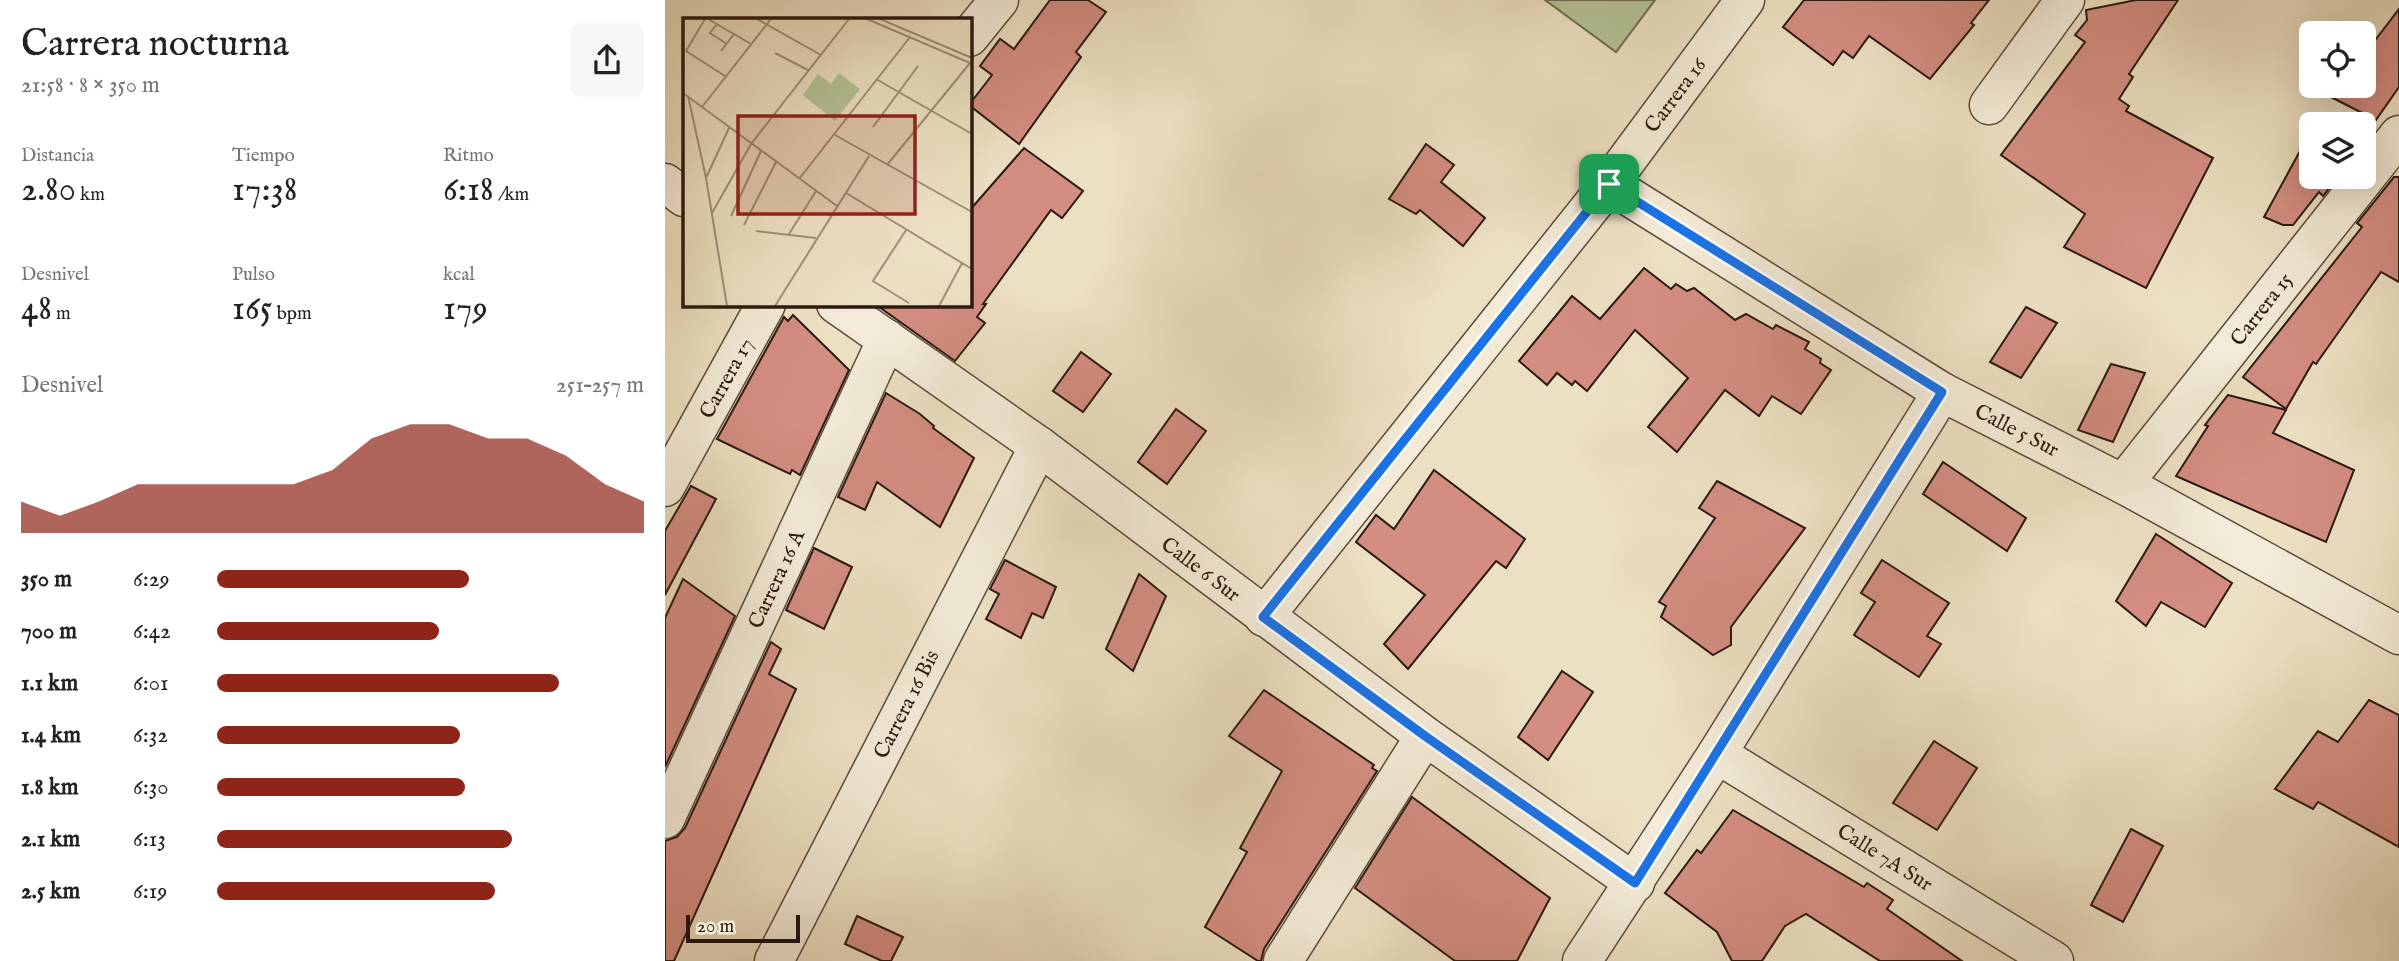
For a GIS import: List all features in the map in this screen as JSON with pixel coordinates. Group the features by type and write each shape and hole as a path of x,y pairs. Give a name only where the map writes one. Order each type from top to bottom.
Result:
{"street":[{"path":"971,35 999,0"},
{"name":"Carrera 16","path":"1263,617 1609,184 1745,0"},
{"path":"1989,106 2065,0"},
{"name":"Carrera 15","path":"2123,484 2399,135"},
{"path":"665,183 683,196"},
{"name":"Calle 5 Sur","path":"1609,184 1942,392 2123,484 2399,635"},
{"name":"Carrera 17","path":"665,487 765,306"},
{"name":"Calle 6 Sur","path":"839,306 1039,446 1263,617 1425,736 1635,883"},
{"name":"Carrera 16 A","path":"665,819 887,339"},
{"path":"1582,961 1717,754 1942,392"},
{"name":"Carrera 16 Bis","path":"774,961 1039,446"},
{"path":"1283,961 1425,736"},
{"name":"Calle 7A Sur","path":"1717,754 2054,961"}],"green space":[{"path":"1545,0 1655,0 1616,52"}],"building":[{"path":"1050,0 1088,0 1106,12 1076,52 1081,57 1019,144 971,107 971,102 992,75 980,66 1000,39 1014,49"},
{"path":"1804,0 1989,0 1971,23 1974,25 1930,79 1869,36 1853,58 1843,51 1833,65 1783,27"},
{"path":"2136,0 2178,0 2129,74 2133,77 2119,99 2129,106 2126,111 2213,158 2146,288 2064,247 2085,214 2001,155 2085,42 2075,35 2087,20 2086,10"},
{"path":"2399,9 2399,87 2376,120 2376,112 2360,112 2333,98 2376,98 2376,39"},
{"path":"1426,144 1454,165 1441,182 1485,218 1463,246 1420,210 1416,214 1389,199"},
{"path":"1024,148 1083,191 1062,218 1051,210 983,304 986,304 977,317 985,323 955,361 878,306 971,306 971,209"},
{"path":"2299,153 2299,189 2329,189 2323,196 2319,192 2293,225 2283,225 2264,217"},
{"path":"2394,177 2399,177 2399,282 2381,272 2316,364 2313,362 2286,409 2243,377 2362,227 2357,223"},
{"path":"1644,268 1671,289 1676,284 1687,291 1694,288 1735,320 1746,314 1773,329 1776,325 1809,342 1805,349 1821,359 1820,363 1831,370 1801,414 1772,396 1759,416 1725,390 1677,452 1648,427 1688,378 1635,330 1587,391 1575,381 1572,385 1557,373 1547,385 1519,361 1572,296 1600,319"},
{"path":"2026,307 2057,323 2021,378 1990,362"},
{"path":"793,315 849,370 800,475 792,470 790,474 717,439 784,317 788,321"},
{"path":"1081,352 1111,374 1083,412 1053,391"},
{"path":"2111,364 2145,373 2113,442 2078,430"},
{"path":"886,393 920,414 933,428 974,458 940,527 877,482 865,510 838,497"},
{"path":"2228,395 2286,410 2273,433 2354,470 2326,542 2176,476 2208,426 2205,425"},
{"path":"1176,409 1206,431 1167,484 1138,462"},
{"path":"1943,462 2026,518 2007,551 1923,494"},
{"path":"1434,470 1525,539 1506,568 1496,561 1408,669 1384,644 1425,595 1356,542 1376,515 1394,529"},
{"path":"1717,481 1805,528 1731,627 1731,645 1713,655 1661,617 1666,606 1659,602 1715,518 1699,508"},
{"path":"691,486 716,499 665,595 665,531"},
{"path":"2156,534 2232,583 2205,627 2161,602 2146,626 2116,601"},
{"path":"814,548 852,567 824,629 786,610"},
{"path":"1005,560 1056,587 1043,618 1032,613 1021,638 986,619 999,594 990,589"},
{"path":"1882,560 1949,603 1927,636 1941,644 1919,677 1854,635 1875,602 1861,593"},
{"path":"1139,574 1166,596 1133,671 1106,649"},
{"path":"683,579 735,616 665,767 665,618"},
{"path":"771,642 781,649 769,674 796,689 674,961 665,961 665,841 677,837 685,828"},
{"path":"1562,671 1593,692 1548,760 1518,737"},
{"path":"1264,690 1374,765 1372,768 1377,771 1264,949 1261,961 1258,961 1205,927 1247,852 1240,848 1282,771 1229,736"},
{"path":"2369,700 2399,715 2399,847 2318,802 2313,809 2275,789 2318,731 2338,742"},
{"path":"1934,741 1977,768 1937,830 1893,803"},
{"path":"1412,797 1550,898 1517,961 1455,961 1355,888"},
{"path":"1733,810 1864,887 1867,883 1893,900 1887,909 1962,961 1880,961 1806,914 1785,926 1762,961 1732,961 1717,932 1665,893 1697,850 1701,853"},
{"path":"2131,829 2163,846 2123,922 2091,905"},
{"path":"857,916 903,937 891,961 882,961 845,944"}],"route":[{"path":"1609,184 1942,392 1635,883 1425,736 1263,617 1609,184"}]}
